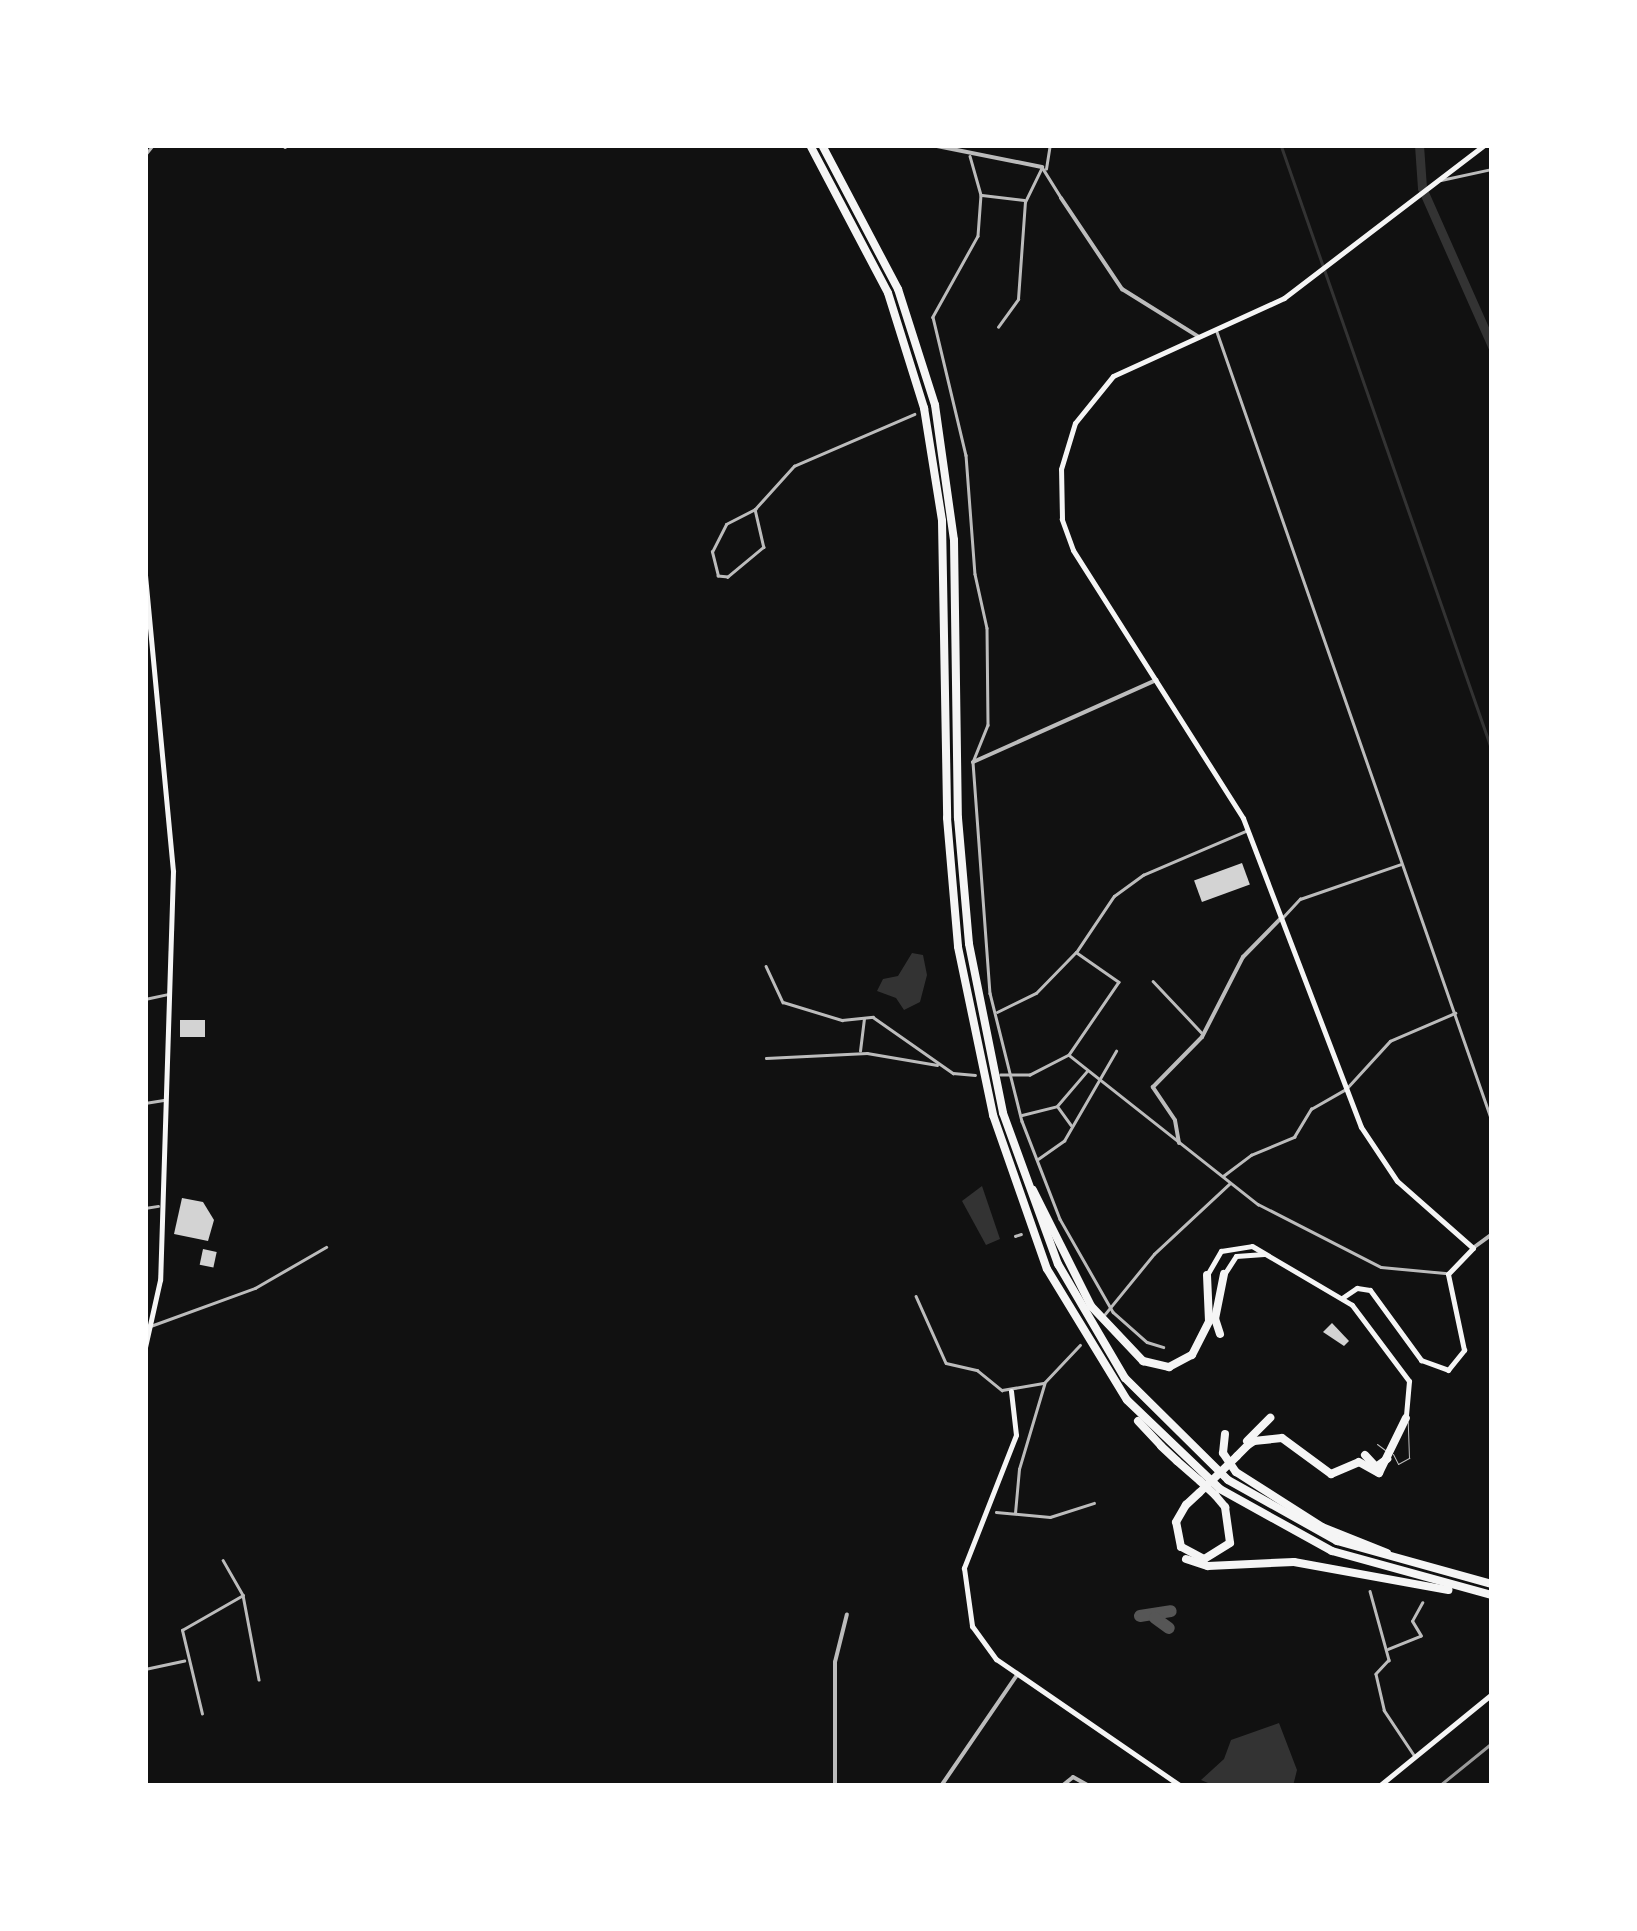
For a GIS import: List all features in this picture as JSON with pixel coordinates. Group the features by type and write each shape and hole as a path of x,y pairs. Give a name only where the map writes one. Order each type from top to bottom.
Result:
{"highway":[{"path":"810,145 888,293 932,442 944,561 951,876 985,1086 1047,1269 1147,1430 1225,1507 1230,1542 1209,1559 1189,1555 1175,1533 1181,1512 1197,1491"},
{"path":"822,145 898,289 942,440 954,540 965,912 983,1027 1018,1160 1083,1313 1159,1419 1212,1468 1276,1511 1403,1562 1492,1584"},
{"path":"1018,1160 1091,1306 1142,1361 1176,1366 1192,1355 1209,1320 1207,1275"},
{"path":"1220,1334 1216,1320 1224,1274"},
{"path":"1127,1400 1192,1466 1292,1533 1370,1565 1492,1595"},
{"path":"1270,1418 1176,1512 1170,1532 1176,1548 1194,1563 1306,1564 1492,1595"},
{"path":"1236,1454 1271,1436 1330,1474 1359,1462 1379,1473 1406,1418"},
{"path":"1225,1434 1223,1453 1236,1472 1322,1527 1403,1562"},
{"path":"1365,1454 1376,1467 1390,1456"}],"main road":[{"path":"1342,1298 1352,1289 1370,1290 1420,1360 1448,1370 1464,1350 1448,1274 1473,1248 1388,1171 1346,1089 1249,830 1073,550 1059,485 1075,423 1102,385 1134,363 1270,307 1484,145"},
{"path":"145,575 171,848 160,1280 145,1347"},
{"path":"1207,1275 1216,1255 1229,1247 1252,1246 1342,1298 1394,1354 1411,1390 1406,1418"},
{"path":"1224,1274 1244,1253 1267,1254"},
{"path":"1011,1391 1016,1435 964,1568 972,1626 1017,1675 1181,1786"},
{"path":"1378,1786 1492,1694"}],"street":[{"path":"145,155 153,145"},
{"path":"932,145 1044,169 1122,289 1199,337"},
{"path":"998,328 1018,299 1026,200 1044,169 1050,145"},
{"path":"970,156 981,194 978,236 933,317 954,406 987,628 988,724 973,762 983,945 994,1014 1035,1160 1060,1219 1110,1308 1134,1332 1163,1346"},
{"path":"1440,179 1450,182 1492,169"},
{"path":"981,194 1026,200"},
{"path":"1216,330 1492,1121"},
{"path":"947,407 954,406"},
{"path":"755,510 764,547 728,578 718,576 710,564 714,546 728,522 755,510 800,461 914,414"},
{"path":"973,762 1156,680"},
{"path":"994,1014 1036,993 1076,952 1114,896 1143,874 1249,830"},
{"path":"1180,1143 1175,1120 1152,1090 1204,1035 1243,958 1300,899 1402,864"},
{"path":"1001,1075 1049,1069 1069,1055 1118,982 1076,952"},
{"path":"766,966 784,1002 842,1020 864,1018 904,1034 939,1065"},
{"path":"1153,981 1204,1035"},
{"path":"145,998 169,994"},
{"path":"1222,1177 1250,1154 1290,1140 1312,1109 1346,1089 1390,1042 1454,1013"},
{"path":"860,1052 864,1018"},
{"path":"1035,1160 1058,1148 1116,1050"},
{"path":"766,1058 860,1052 975,1075"},
{"path":"1069,1055 1230,1183 1381,1267 1448,1274"},
{"path":"1021,1116 1058,1106 1088,1070"},
{"path":"145,1103 167,1099"},
{"path":"1058,1106 1072,1126"},
{"path":"1105,1314 1154,1254 1230,1183"},
{"path":"145,1208 163,1205"},
{"path":"1052,1222 1060,1219"},
{"path":"1015,1236 1021,1234"},
{"path":"1473,1248 1492,1234"},
{"path":"145,1328 255,1288 326,1248"},
{"path":"916,1296 946,1363 977,1370 990,1385 1011,1391 1044,1383"},
{"path":"1015,1513 1017,1478 1044,1383 1080,1346"},
{"path":"996,1512 1050,1517 1094,1503"},
{"path":"223,1560 243,1595 259,1680"},
{"path":"1370,1592 1390,1660 1376,1674 1384,1712 1415,1756"},
{"path":"202,1714 185,1661 182,1630 243,1595"},
{"path":"1387,1649 1421,1636 1412,1621 1422,1603"},
{"path":"835,1786 835,1662 847,1614"},
{"path":"145,1670 185,1661"},
{"path":"941,1786 1017,1675"},
{"path":"1062,1786 1073,1777 1089,1786"}],"lane":[{"path":"1377,1444 1398,1464 1408,1458 1406,1418"}],"shaded area":[{"path":"912,953 923,955 927,975 920,1002 904,1010 896,998 877,991 883,979 898,976"},
{"path":"982,1186 1000,1239 986,1245 962,1201"},
{"path":"1279,1723 1297,1770 1293,1786 1215,1786 1201,1780 1224,1759 1231,1740"}],"building":[{"path":"1242,863 1250,885 1202,902 1194,880"},
{"path":"180,1020 205,1020 205,1037 180,1037"},
{"path":"182,1198 203,1202 214,1220 208,1241 174,1234"},
{"path":"203,1249 217,1252 213,1268 200,1265"},
{"path":"1332,1323 1349,1341 1344,1346 1323,1332"}],"waterway":[{"path":"1281,145 1492,750"},
{"path":"1419,145 1422,188 1492,346"}],"taxiway":[{"path":"1140,1616 1171,1611"},
{"path":"1155,1618 1169,1628"}],"railway":[{"path":"1439,1786 1492,1743"}]}
